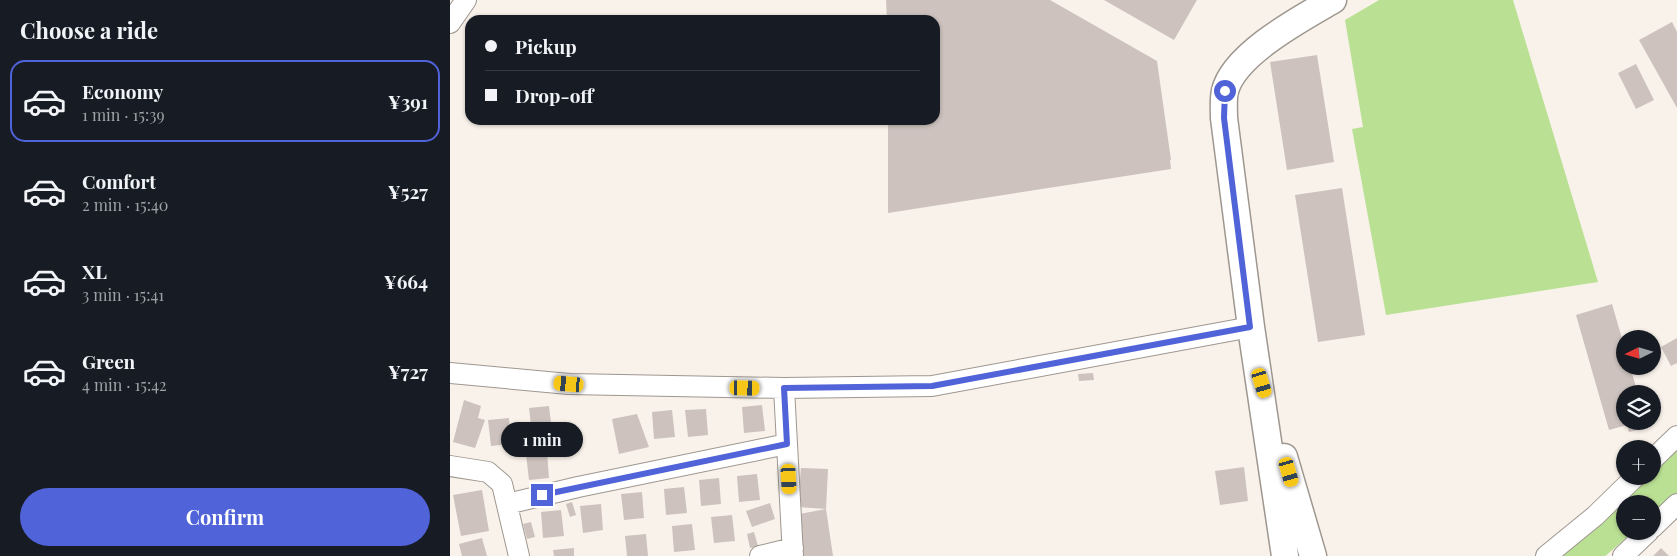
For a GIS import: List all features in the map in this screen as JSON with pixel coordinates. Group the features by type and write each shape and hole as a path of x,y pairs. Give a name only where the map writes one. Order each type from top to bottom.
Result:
{"street":[{"path":"450,23 466,0"},
{"path":"1286,556 1250,327 1224,118 1225,91 1236,69 1254,52 1291,25 1333,0"},
{"path":"450,373 569,384 784,388 932,386 1250,327"},
{"path":"1256,366 1313,556"},
{"path":"760,556 793,552 784,388"},
{"path":"1661,451 1677,436"},
{"path":"507,504 578,487 787,444"},
{"path":"450,466 488,472 502,484 519,556"},
{"path":"1546,556 1595,516 1627,485"},
{"path":"1661,519 1677,504"},
{"path":"1623,556 1640,540"}],"shaded area":[{"path":"1379,0 1513,0 1598,282 1386,315 1352,129 1363,127 1345,20"}],"building":[{"path":"886,0 1050,0 1157,61 1171,169 888,213 888,125 940,125 940,15 887,15"},
{"path":"1104,0 1197,0 1174,40"},
{"path":"1672,22 1677,32 1677,108 1639,40"},
{"path":"1317,55 1334,162 1287,170 1270,62"},
{"path":"1636,64 1654,100 1636,109 1618,73"},
{"path":"1342,188 1365,335 1318,342 1295,195"},
{"path":"1612,304 1620,330 1616,330 1616,375 1633,375 1635,385 1616,385 1616,428 1609,430 1576,315"},
{"path":"1677,338 1677,363 1671,366 1661,347"},
{"path":"1093,373 1094,380 1079,381 1078,374"},
{"path":"464,400 481,406 478,418 485,420 475,448 453,442"},
{"path":"762,405 765,431 744,433 742,407"},
{"path":"549,406 552,432 532,434 529,408"},
{"path":"706,409 708,435 688,437 685,410"},
{"path":"672,410 675,437 654,439 652,412"},
{"path":"637,414 649,447 619,454 612,419"},
{"path":"509,418 511,444 491,446 488,420"},
{"path":"547,452 549,478 529,480 526,454"},
{"path":"1244,467 1248,501 1220,505 1215,471"},
{"path":"801,468 828,469 826,509 798,507"},
{"path":"757,474 760,500 739,502 737,476"},
{"path":"719,478 721,504 701,506 699,480"},
{"path":"684,487 687,513 666,515 664,489"},
{"path":"482,490 489,531 461,536 453,495"},
{"path":"642,492 644,518 624,520 621,494"},
{"path":"572,502 576,515 570,517 566,504"},
{"path":"770,503 775,519 752,527 746,511"},
{"path":"601,504 603,530 583,533 580,506"},
{"path":"826,509 833,556 796,556 794,515"},
{"path":"561,510 564,536 543,538 541,512"},
{"path":"732,515 735,541 714,543 711,517"},
{"path":"531,522 535,537 527,539 523,524"},
{"path":"692,524 695,550 674,552 672,526"},
{"path":"754,532 758,546 750,548 747,534"},
{"path":"646,534 648,556 627,556 625,536"},
{"path":"482,538 487,556 462,556 459,544"},
{"path":"574,548 574,556 554,556 553,550"},
{"path":"1661,548 1669,556 1653,556"}],"waterway":[{"path":"1648,495 1677,470"},
{"path":"1578,556 1616,523"}],"route":[{"path":"542,495 787,444 784,388 932,386 1250,327 1224,118 1225,91"}]}
